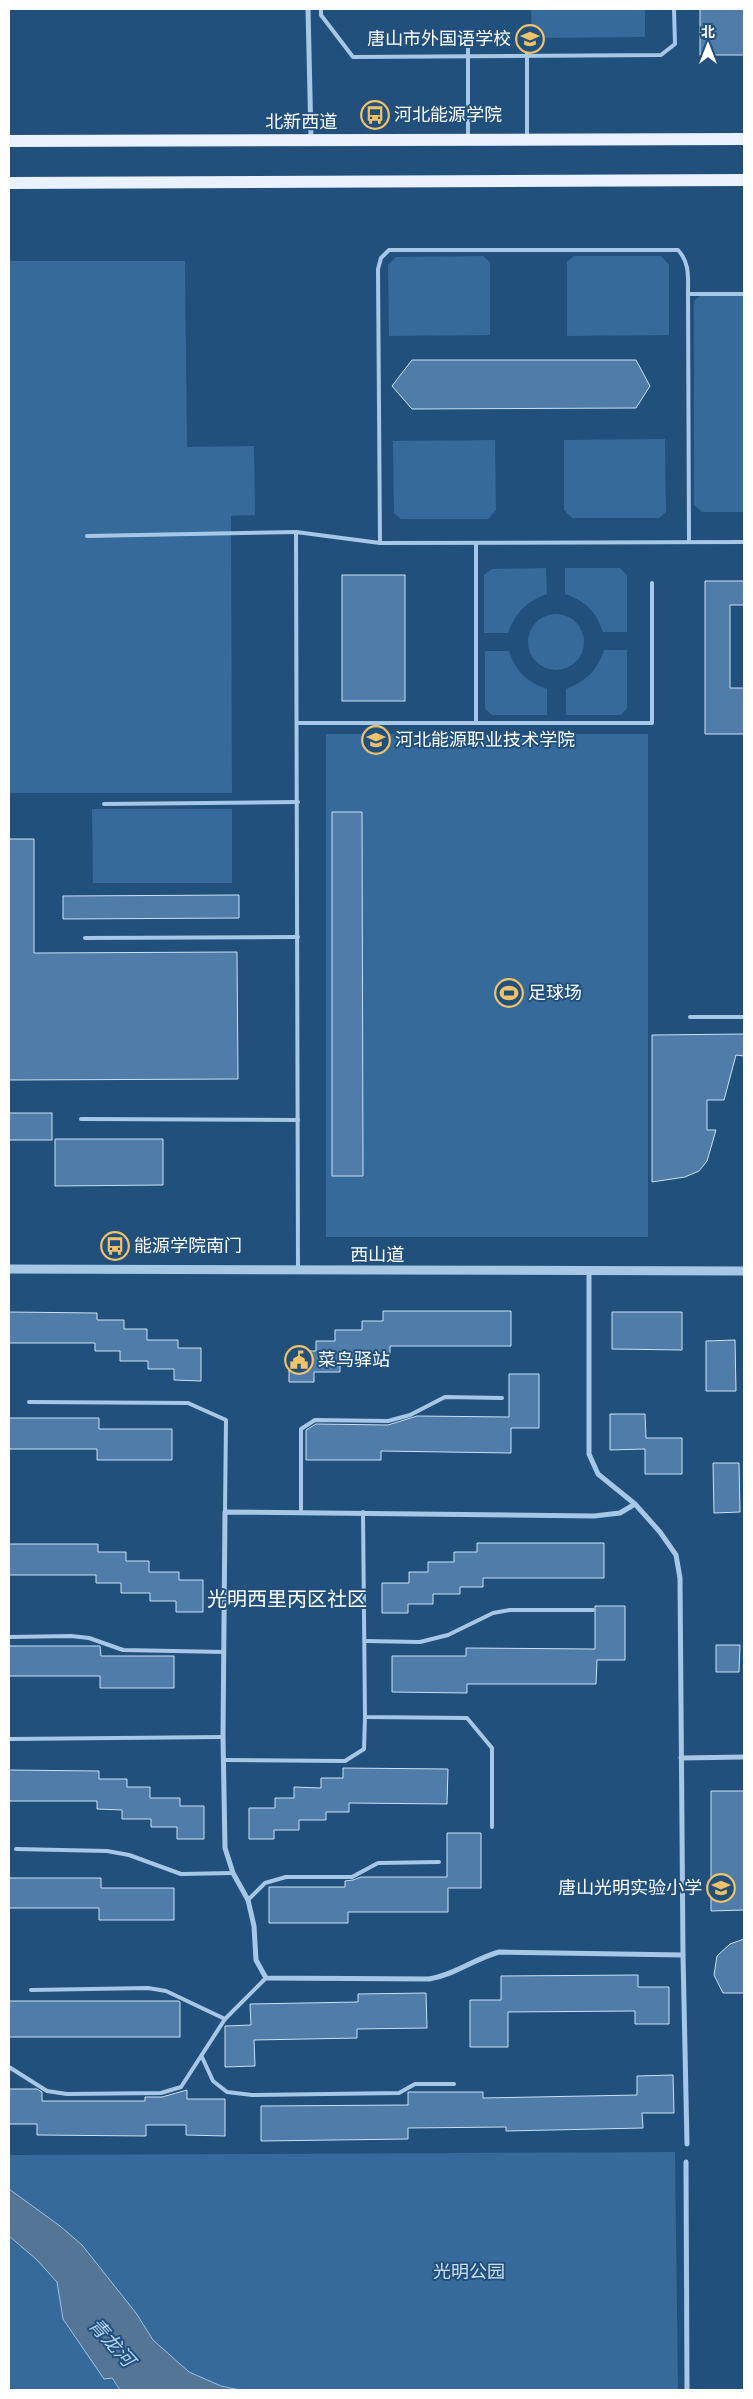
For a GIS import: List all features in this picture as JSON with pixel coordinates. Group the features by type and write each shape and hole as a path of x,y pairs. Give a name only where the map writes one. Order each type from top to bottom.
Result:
{"main road":[{"name":"北新西道","path":"9,141 744,139"},
{"path":"9,183 744,180"}],"street":[{"path":"308,9 311,139"},
{"name":"西山道","path":"9,1268 589,1272 744,1271"},
{"path":"589,1272 589,1454 598,1474 635,1504 660,1532 676,1555 680,1578 683,1955 687,2144"},
{"path":"635,1504 620,1513 594,1516 225,1512 223,1737 225,1848 233,1873 248,1900 254,1926 256,1960 266,1978 429,1978 447,1976 483,1956 499,1952 683,1955"},
{"path":"681,1758 744,1758"},
{"path":"686,2162 687,2390"}],"lane":[{"path":"321,9 321,15 353,56 468,57 661,55 675,44 674,9"},
{"path":"468,44 468,139"},
{"path":"526,44 527,139"},
{"path":"380,542 378,269 380,258 389,250 678,250 685,258 688,269 689,542"},
{"path":"688,294 744,294"},
{"path":"87,536 296,532 380,542 744,542"},
{"path":"296,532 298,1270"},
{"path":"476,542 476,723"},
{"path":"298,723 652,723 652,583"},
{"path":"104,804 298,802"},
{"path":"85,938 298,937"},
{"path":"690,1017 744,1017"},
{"path":"82,1119 298,1120"},
{"path":"301,1512 301,1429 315,1420 388,1421 410,1415 445,1397 502,1398"},
{"path":"29,1402 188,1403 226,1420 225,1512"},
{"path":"224,1760 345,1761 364,1749 363,1512"},
{"path":"364,1641 420,1642 448,1635 493,1613 510,1610 593,1610"},
{"path":"9,1637 71,1636 88,1638 123,1650 224,1652"},
{"path":"365,1717 467,1718 492,1748 492,1827"},
{"path":"9,1738 223,1737"},
{"path":"16,1849 107,1851 129,1855 181,1874 233,1873"},
{"path":"248,1900 265,1883 286,1877 352,1876 378,1863 439,1862"},
{"path":"9,2067 47,2091 67,2094 161,2093 180,2087 202,2057 225,2019 266,1978"},
{"path":"31,1990 148,1988 166,1991 225,2019"},
{"path":"202,2057 213,2081 228,2092 252,2095 399,2093 414,2084 454,2084"}],"green space":[{"path":"531,9 645,9 645,37 532,38"},
{"path":"483,256 490,262 490,335 389,336 388,265 396,257"},
{"path":"574,256 661,256 669,265 669,335 567,336 567,262"},
{"path":"9,261 185,261 187,447 254,446 255,515 231,516 232,793 9,793"},
{"path":"742,295 744,297 744,512 702,512 694,505 694,301 700,296"},
{"path":"665,439 666,512 659,518 572,518 564,510 564,440"},
{"path":"495,440 496,510 488,519 401,519 394,513 393,441"},
{"path":"546,568 547,594 528,604 518,614 508,633 484,633 484,575 492,569"},
{"path":"565,568 620,568 627,575 627,632 603,632 597,618 589,608 565,594"},
{"path":"556,614 567,616 576,622 582,631 584,642 582,653 576,662 567,668 556,670 545,668 536,662 530,653 528,642 530,631 536,622 545,616"},
{"path":"604,650 627,650 627,708 621,715 566,715 566,689 585,679 590,674 598,664"},
{"path":"485,651 509,651 515,665 523,675 547,689 547,715 492,715 485,709"},
{"path":"326,734 648,734 648,1237 326,1237"},
{"path":"92,809 232,809 232,883 93,883"},
{"name":"光明公园","path":"675,2152 678,2390 240,2390 221,2386 189,2372 153,2340 136,2313 82,2245 60,2226 9,2189 9,2155"},
{"path":"9,2236 36,2259 57,2282 63,2319 120,2390 12,2390 9,2386"}],"water":[{"name":"青龙河","path":"9,2189 60,2226 82,2245 136,2313 153,2340 189,2372 221,2386 240,2390 120,2390 112,2378 104,2379 63,2319 57,2282 36,2259 9,2236"}],"building":[{"path":"700,9 744,9 744,55 700,55"},
{"path":"412,360 636,360 650,386 636,408 412,409 392,386"},
{"path":"342,575 405,575 405,701 342,701"},
{"path":"705,581 744,581 744,605 730,605 730,688 744,688 744,734 705,734"},
{"path":"332,812 362,812 363,1176 332,1176"},
{"path":"9,839 34,839 34,953 237,952 238,1079 9,1080"},
{"path":"239,895 239,918 63,919 63,896"},
{"path":"744,1034 744,1056 736,1055 724,1100 707,1100 707,1130 716,1130 707,1161 699,1171 685,1177 652,1182 652,1035"},
{"path":"9,1113 52,1113 52,1140 9,1140"},
{"path":"55,1139 163,1139 163,1185 55,1186"},
{"path":"383,1311 511,1311 511,1346 390,1346 390,1355 367,1355 367,1363 340,1363 340,1372 314,1372 314,1382 289,1382 289,1351 316,1351 316,1341 335,1341 335,1330 362,1330 362,1321 383,1321"},
{"path":"9,1312 97,1313 97,1320 124,1320 124,1329 147,1329 147,1340 178,1340 178,1348 201,1348 201,1381 174,1380 174,1369 148,1369 148,1361 120,1361 120,1351 95,1351 95,1343 9,1343"},
{"path":"612,1312 682,1312 682,1350 612,1349"},
{"path":"735,1340 736,1391 706,1391 706,1341"},
{"path":"509,1374 539,1374 539,1428 511,1428 511,1453 381,1451 381,1460 306,1460 306,1430 316,1424 388,1425 417,1416 509,1417"},
{"path":"610,1414 645,1414 646,1438 682,1438 682,1474 645,1474 645,1449 610,1450"},
{"path":"9,1418 99,1418 99,1429 172,1429 172,1460 97,1460 97,1449 9,1449"},
{"path":"713,1463 739,1463 740,1512 714,1513"},
{"path":"477,1543 604,1543 604,1578 483,1578 483,1587 460,1587 460,1594 433,1594 433,1604 408,1604 408,1613 382,1613 382,1583 409,1583 409,1572 428,1572 428,1562 454,1562 454,1552 477,1552"},
{"path":"9,1544 98,1544 98,1552 126,1552 126,1561 149,1561 149,1572 179,1572 179,1580 203,1580 203,1612 176,1612 176,1601 150,1601 150,1593 121,1593 121,1583 96,1583 96,1575 9,1575"},
{"path":"595,1606 625,1606 625,1660 597,1660 596,1684 467,1684 467,1693 392,1692 392,1656 466,1656 466,1648 595,1649"},
{"path":"716,1645 740,1645 739,1672 716,1672"},
{"path":"9,1646 100,1646 101,1656 174,1656 174,1688 100,1688 100,1676 9,1676"},
{"path":"343,1768 448,1769 447,1804 349,1803 349,1812 326,1812 326,1820 299,1820 299,1830 274,1830 274,1839 249,1839 249,1808 275,1808 275,1798 294,1798 294,1787 321,1788 321,1778 343,1778"},
{"path":"9,1770 99,1771 99,1779 127,1779 127,1787 150,1787 150,1798 180,1798 180,1806 204,1806 204,1839 177,1839 177,1827 151,1827 151,1819 122,1819 122,1810 97,1809 97,1801 9,1801"},
{"path":"711,1791 744,1791 744,1910 711,1911"},
{"path":"447,1833 481,1833 481,1888 448,1888 448,1912 348,1912 348,1923 269,1923 269,1887 345,1887 345,1881 361,1877 447,1877"},
{"path":"9,1878 101,1878 101,1888 174,1888 174,1920 99,1920 99,1908 9,1908"},
{"path":"744,1939 744,1993 723,1993 714,1975 717,1956 730,1944"},
{"path":"638,1975 638,1987 669,1987 669,2024 635,2024 635,2011 508,2012 508,2047 470,2047 470,2000 501,2000 501,1976"},
{"path":"426,1993 427,2028 357,2029 357,2038 254,2040 255,2066 225,2067 225,2026 251,2025 250,2004 358,2002 358,1994"},
{"path":"9,2001 178,2001 180,2002 180,2037 9,2037"},
{"path":"673,2075 674,2113 642,2113 643,2128 506,2131 506,2127 408,2128 408,2139 261,2141 261,2106 408,2105 408,2092 483,2092 483,2098 637,2095 637,2076"},
{"path":"9,2089 37,2089 42,2092 42,2101 145,2101 145,2097 162,2097 187,2090 187,2099 225,2099 225,2136 186,2135 186,2125 146,2125 146,2136 37,2135 37,2124 9,2124"}],"place":[{"name":"唐山市外国语学校","path":"530,39"},
{"name":"河北能源学院","path":"375,115"},
{"name":"河北能源职业技术学院","path":"376,740"},
{"name":"足球场","path":"509,993"},
{"name":"能源学院南门","path":"115,1246"},
{"name":"菜鸟驿站","path":"299,1360"},
{"name":"唐山光明实验小学","path":"721,1888"}],"district":[{"name":"光明西里丙区社区","path":"287,1599"}]}
